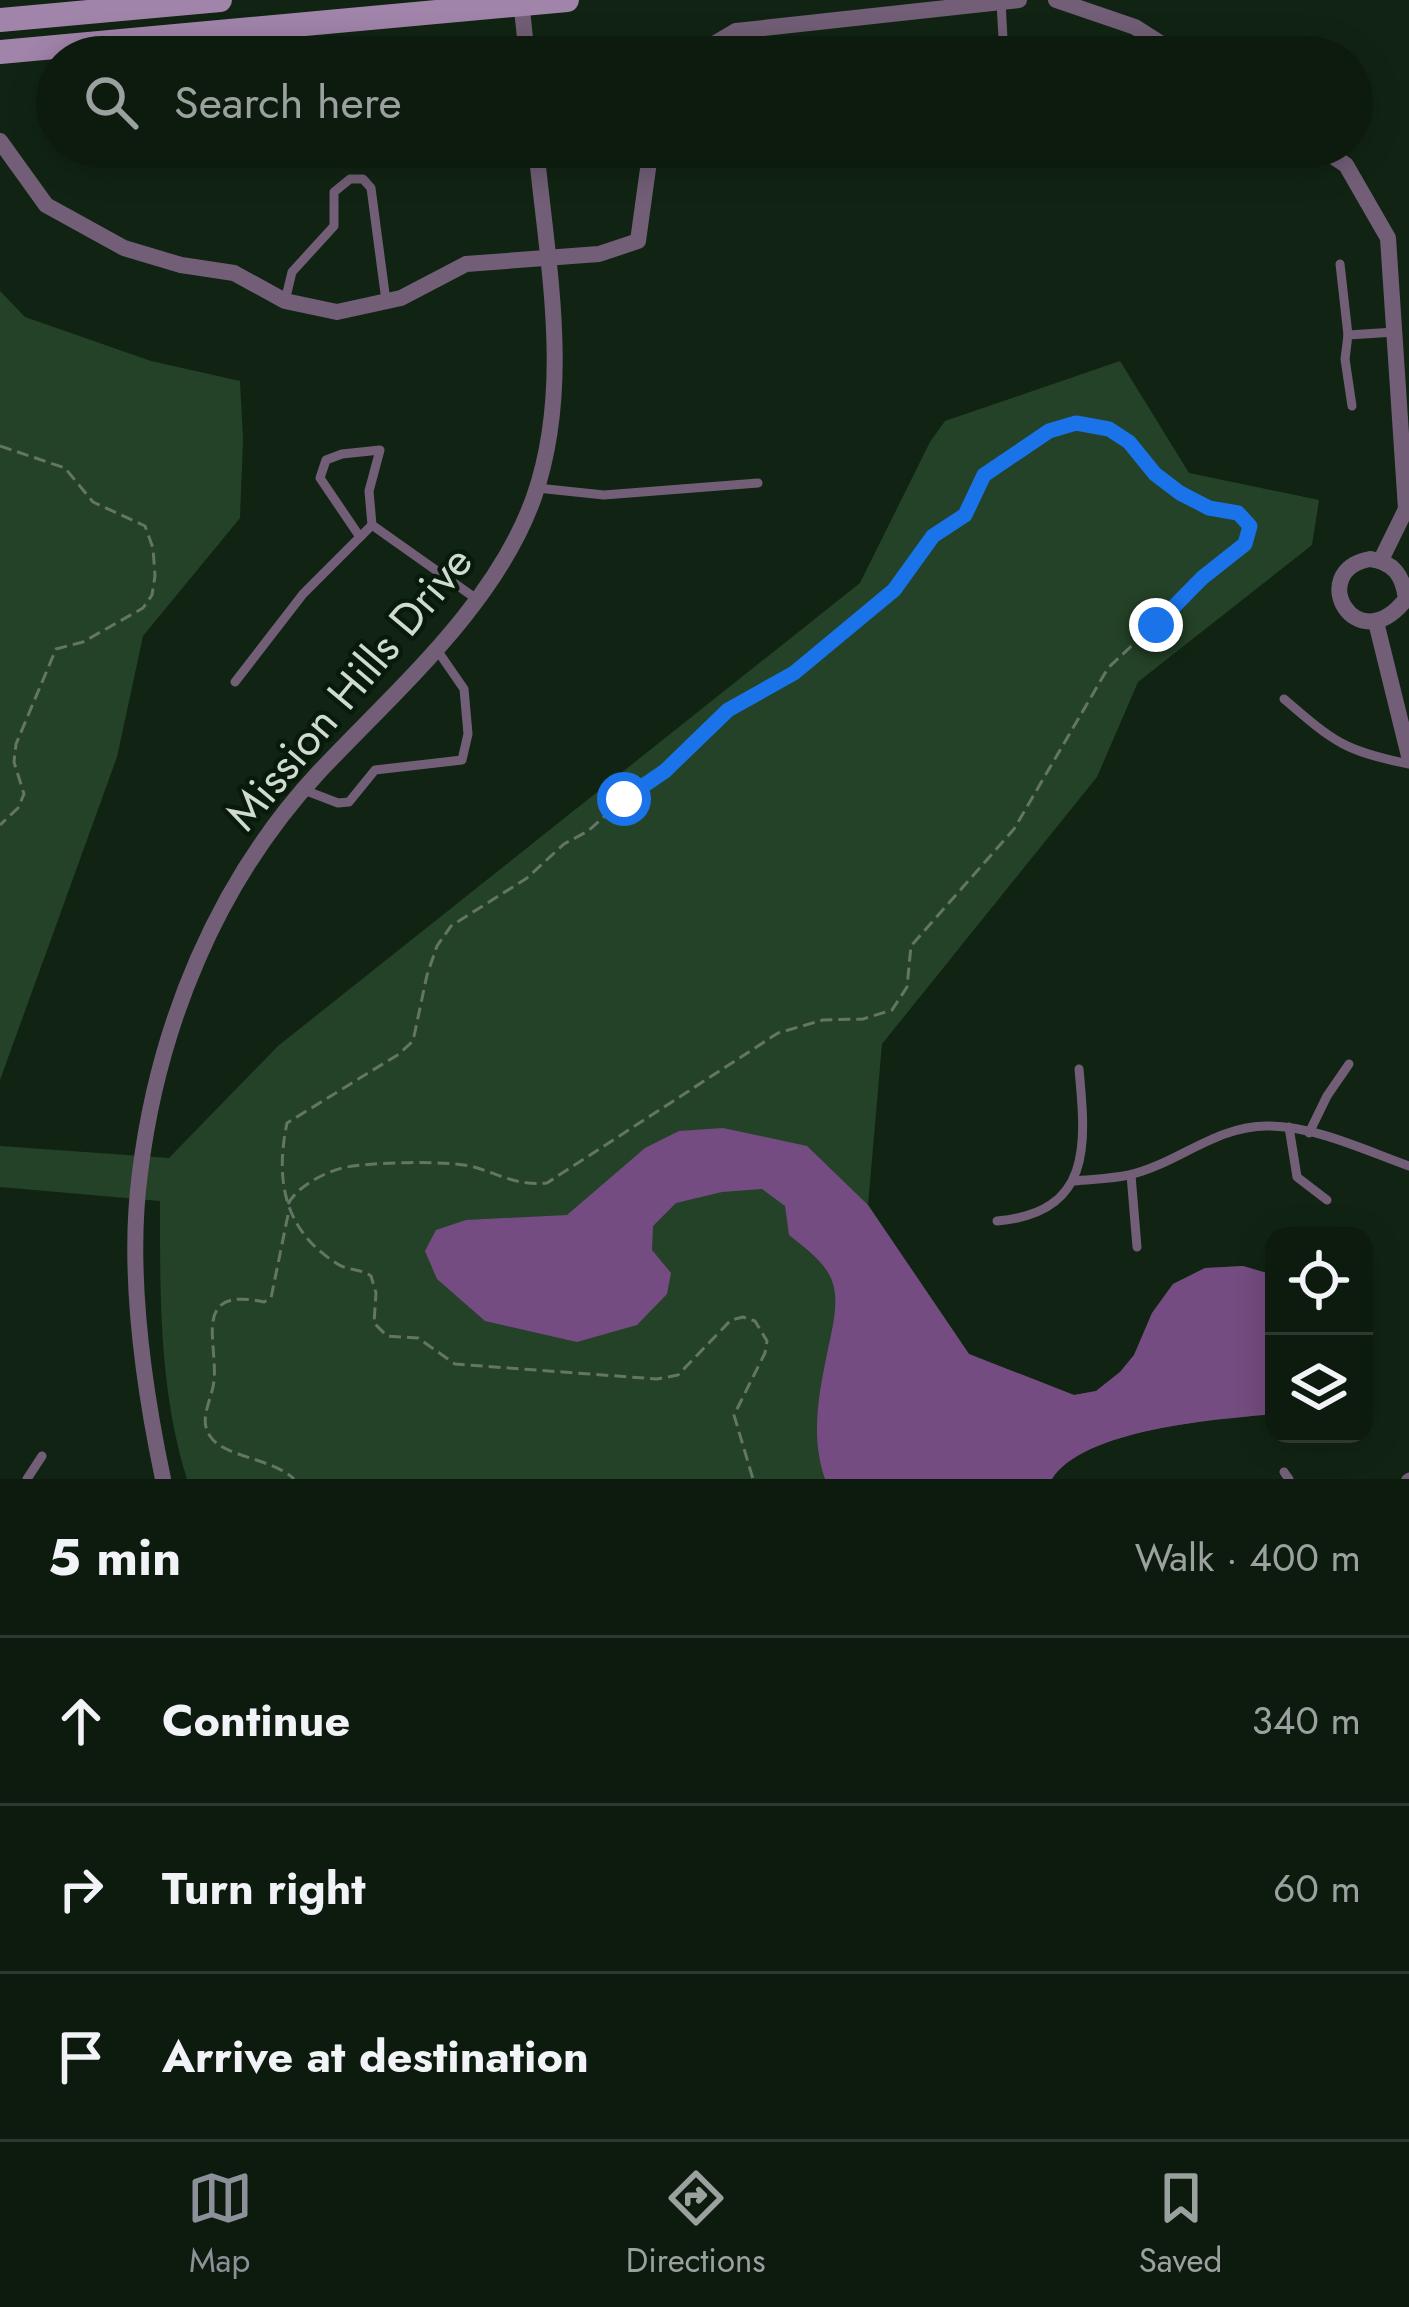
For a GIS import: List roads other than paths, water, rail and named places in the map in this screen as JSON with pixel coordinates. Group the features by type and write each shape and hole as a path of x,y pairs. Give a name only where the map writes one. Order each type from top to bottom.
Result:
{"main road":[{"path":"1,14 220,0"},
{"path":"167,36 567,0"},
{"path":"0,52 36,49"}],"street":[{"path":"1055,0 1149,36"},
{"path":"728,35 1010,1"},
{"path":"522,2 525,36"},
{"path":"0,141 46,205 124,248 181,265 234,273 285,301 338,312 401,298 466,264 599,254 638,241 649,168"},
{"name":"Mission Hills Drive","path":"163,1479 147,1402 138,1268 139,1176 155,1086 183,993 226,897 286,808 478,600 520,534 553,430 556,380 538,168"},
{"path":"1348,168 1388,238 1406,509 1381,560"},
{"path":"1360,560 1381,560 1403,580 1407,599 1376,622 1356,619 1342,604 1340,583 1360,560"},
{"path":"1376,622 1409,760"}],"lane":[{"path":"1006,36 1010,1"},
{"path":"1140,36 1143,32"},
{"path":"285,301 292,272 334,226 334,192 350,179 363,179 371,188 386,301"},
{"path":"1340,264 1352,406"},
{"path":"1348,335 1395,332"},
{"path":"235,682 303,594 360,537 372,525 370,491 380,450 326,460 320,478 360,537"},
{"path":"537,488 604,495 758,483"},
{"path":"372,525 478,600"},
{"path":"303,790 338,803 349,802 375,770 462,760 468,734 464,688 435,647"},
{"path":"1284,699 1356,754 1409,760"},
{"path":"1309,1132 1349,1064"},
{"path":"997,1221 1042,1213 1074,1180 1085,1141 1078,1069"},
{"path":"1074,1180 1131,1174 1220,1134 1262,1126 1309,1132 1409,1166"},
{"path":"1289,1127 1297,1178 1327,1200"},
{"path":"1131,1174 1137,1247"},
{"path":"28,1479 42,1456"}]}
